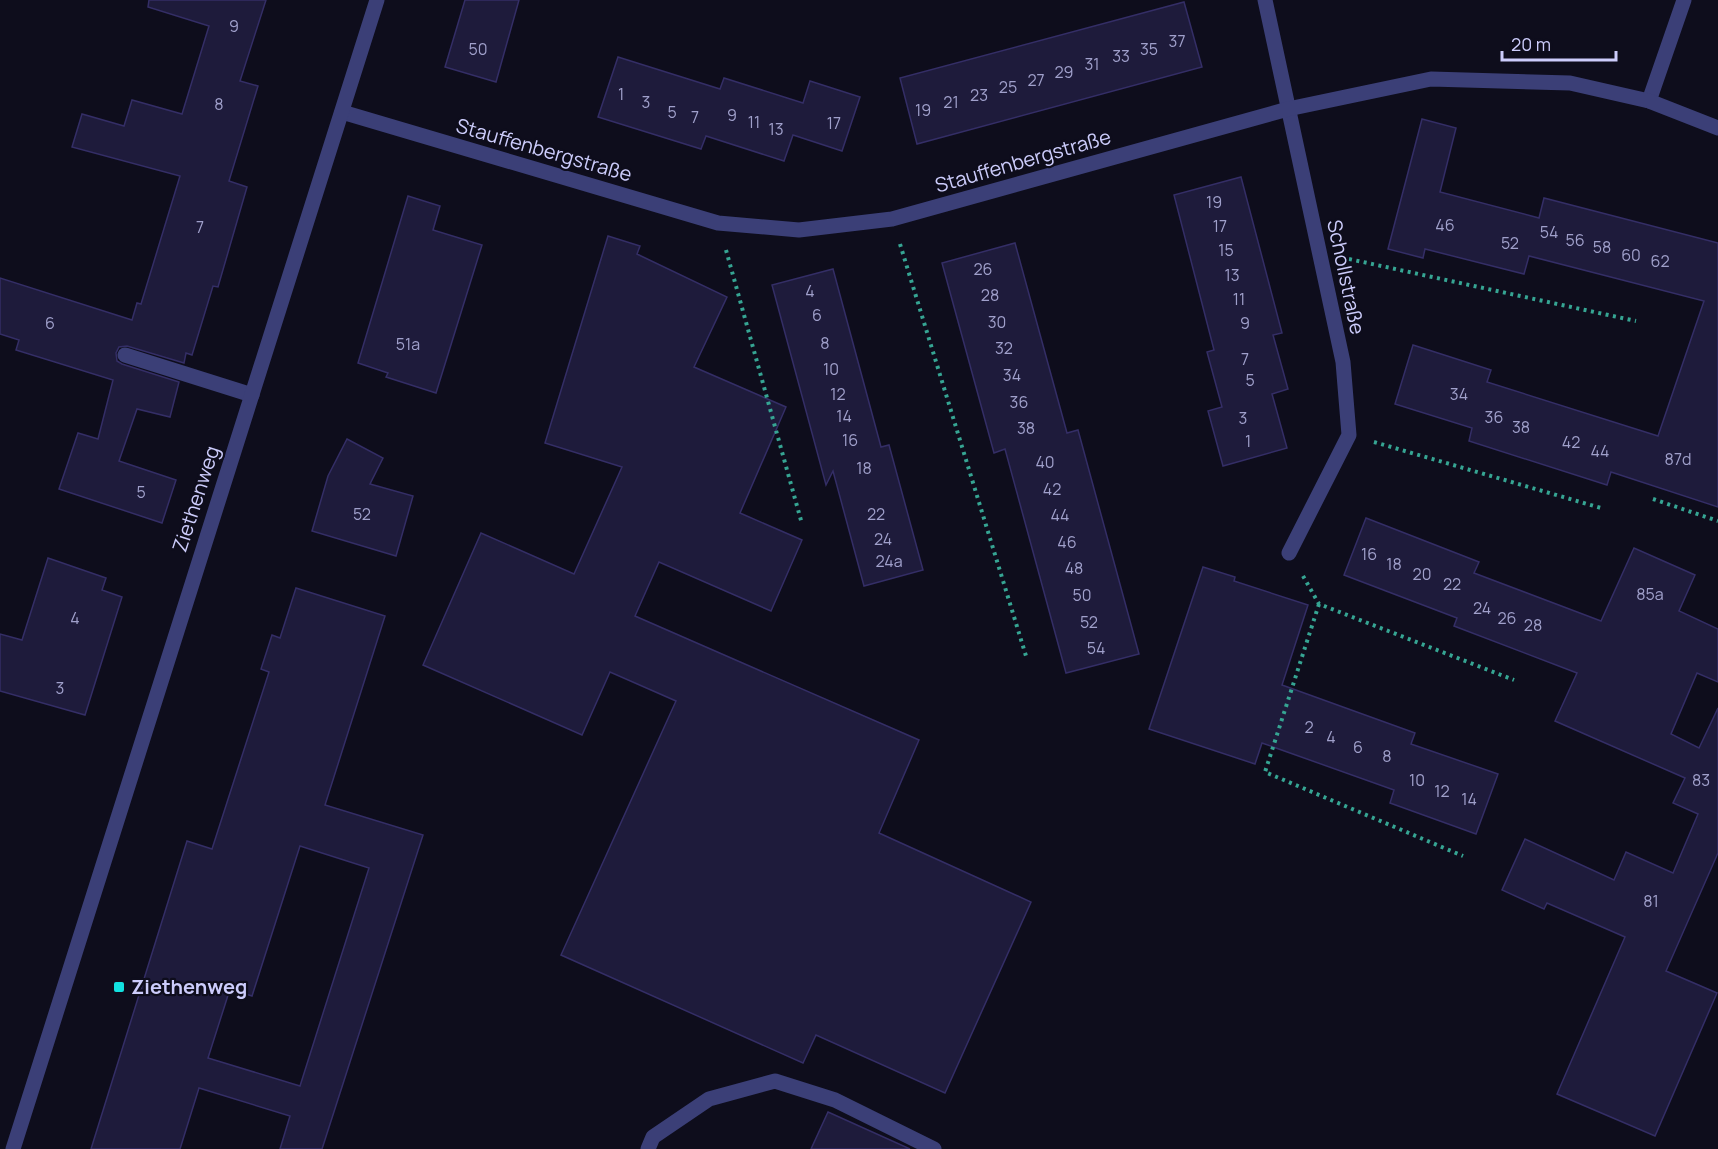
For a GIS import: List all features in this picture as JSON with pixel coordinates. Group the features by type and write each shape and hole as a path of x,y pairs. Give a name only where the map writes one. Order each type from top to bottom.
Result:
{"street":[{"name":"Ziethenweg","path":"13,1149 377,0"},
{"name":"Schollstraße","path":"1265,0 1343,362 1349,435"},
{"path":"1649,101 1684,0"},
{"name":"Stauffenbergstraße","path":"342,112 718,223 799,230 892,219 1287,109 1431,79 1569,83 1649,101 1718,128"},
{"path":"125,355 252,395"},
{"path":"1289,553 1349,435"},
{"path":"648,1149 653,1137 709,1099 775,1081 835,1100 934,1149"}],"path":[{"path":"892,219 1026,656"},
{"path":"718,223 802,524"},
{"path":"1319,253 1636,321"},
{"path":"1349,435 1601,508"},
{"path":"1653,499 1718,521"},
{"path":"1289,553 1319,604 1514,680"},
{"path":"1319,604 1265,772 1463,856"}],"building":[{"path":"149,0 266,0 240,81 258,86 229,181 247,187 218,287 213,286 192,355 186,353 184,363 127,346 119,347 116,353 117,361 122,364 179,382 170,417 137,409 119,461 176,480 162,523 59,489 78,433 98,439 113,380 16,350 19,340 0,334 0,278 132,320 137,303 141,304 180,176 72,147 82,114 124,126 132,100 182,114 209,26 148,7"},
{"path":"465,0 519,0 496,82 445,67"},
{"path":"1184,2 1202,67 917,144 900,78"},
{"path":"618,57 720,89 724,78 803,103 810,81 860,97 842,151 793,135 784,161 706,136 701,149 598,117"},
{"path":"1422,119 1456,128 1440,192 1539,218 1544,198 1718,243 1718,507 1611,472 1607,485 1469,441 1472,428 1395,404 1413,345 1491,370 1487,382 1658,436 1704,301 1529,256 1524,274 1425,249 1423,258 1388,249"},
{"path":"1241,177 1282,333 1273,335 1288,389 1272,394 1287,448 1223,466 1208,411 1222,407 1207,352 1214,350 1174,195"},
{"path":"408,196 440,206 433,230 482,245 436,393 386,377 388,373 358,363"},
{"path":"608,236 640,246 637,254 727,297 694,367 786,407 740,513 802,540 771,611 659,562 635,616 919,740 879,833 1031,902 945,1093 816,1035 803,1063 561,955 676,701 610,672 582,735 423,665 481,533 574,574 622,467 545,443"},
{"path":"1015,243 1067,433 1078,430 1139,654 1066,673 1005,449 994,453 942,263"},
{"path":"833,269 881,447 889,445 923,570 864,586 833,471 826,485 772,285"},
{"path":"347,439 383,458 370,484 413,496 396,556 312,531 328,476"},
{"path":"1366,518 1479,562 1474,573 1601,621 1634,548 1695,575 1679,611 1718,629 1718,682 1697,673 1671,734 1699,748 1718,708 1718,853 1666,971 1717,993 1655,1136 1557,1094 1625,937 1547,903 1544,909 1502,890 1525,839 1614,880 1626,852 1673,873 1698,814 1673,803 1685,778 1555,721 1577,673 1454,626 1457,618 1344,575"},
{"path":"48,558 106,578 102,590 122,597 85,715 0,691 0,634 22,640"},
{"path":"1203,567 1235,577 1234,581 1308,605 1282,685 1415,733 1411,744 1498,774 1476,834 1390,803 1394,790 1262,743 1255,764 1149,729"},
{"path":"296,588 385,616 325,805 423,835 322,1149 280,1149 290,1116 199,1088 180,1149 91,1149 187,841 212,849 269,672 261,669 272,635 280,638","holes":["300,846 369,868 300,1086 208,1058 230,989 252,996"]},
{"path":"828,1112 910,1149 811,1149"}],"place":[{"name":"Ziethenweg","path":"119,987"}]}
